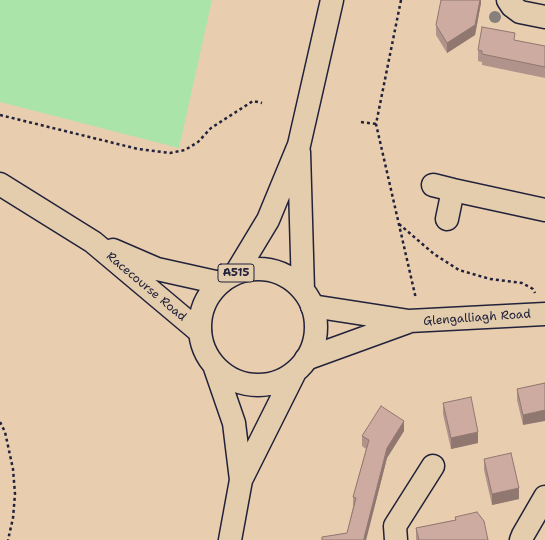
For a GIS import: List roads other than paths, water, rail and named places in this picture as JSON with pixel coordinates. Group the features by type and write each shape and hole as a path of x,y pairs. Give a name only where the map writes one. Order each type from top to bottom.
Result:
{"main road":[{"name":"A515","path":"241,480 234,423 214,365 204,350 200,332 201,314 207,297 228,278 268,220 299,145 332,0"},
{"path":"508,0 512,6 520,12 545,17"},
{"name":"A515","path":"230,540 241,480 314,342 316,324 307,298 299,145"},
{"name":"Racecourse Road","path":"0,184 93,242 200,332"},
{"path":"447,219 443,188 545,210"},
{"name":"Racecourse Road","path":"93,242 157,269 228,278"},
{"name":"A515","path":"228,278 254,268 272,270 289,277 307,298"},
{"name":"Glengalliagh Road","path":"307,298 415,321 541,314"},
{"name":"Glengalliagh Road","path":"301,365 415,321"},
{"name":"A515","path":"214,365 228,376 244,383 262,385 279,381 301,365"},
{"path":"396,540 395,526 433,466"},
{"path":"521,540 545,497"}]}
